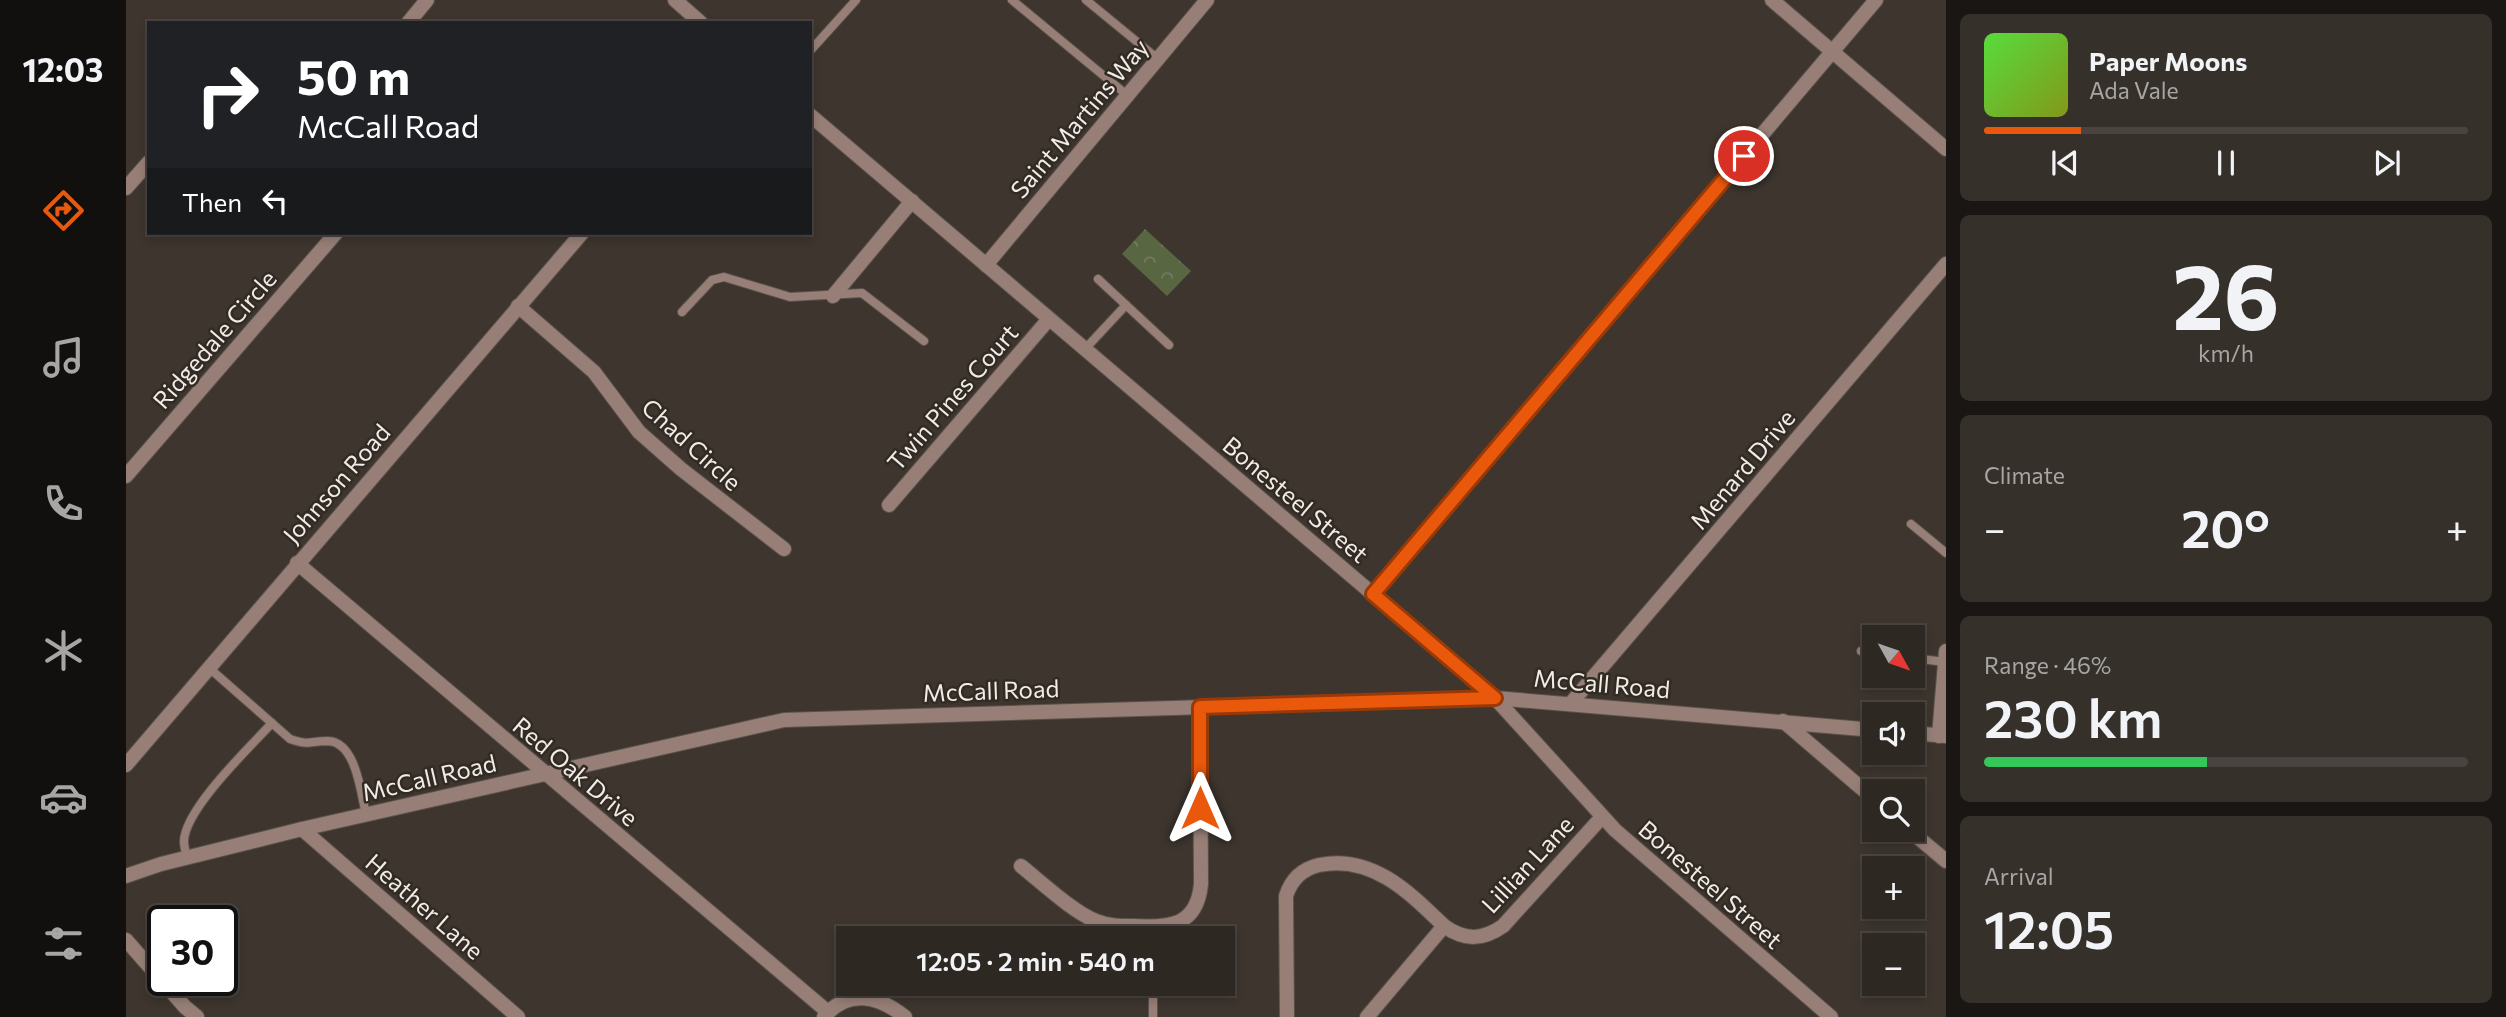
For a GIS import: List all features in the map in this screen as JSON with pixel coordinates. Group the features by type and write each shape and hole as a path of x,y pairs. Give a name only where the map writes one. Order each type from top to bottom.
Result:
{"street":[{"path":"410,21 427,0"},
{"path":"675,0 699,21"},
{"name":"Saint Martins Way","path":"986,264 1207,0"},
{"path":"1772,0 1946,149"},
{"path":"1373,594 1876,0"},
{"name":"Bonesteel Street","path":"812,117 1495,698 1602,817 1831,1017"},
{"path":"126,188 147,164"},
{"path":"833,296 912,201"},
{"name":"Ridgedale Circle","path":"126,476 334,235"},
{"name":"Johnson Road","path":"126,765 580,235"},
{"name":"Menard Drive","path":"1572,702 1946,264"},
{"name":"Chad Circle","path":"519,306 594,372 639,432 681,469 784,549"},
{"name":"Twin Pines Court","path":"889,505 1049,318"},
{"name":"Red Oak Drive","path":"297,563 826,1014"},
{"path":"1942,736 1945,656"},
{"name":"McCall Road","path":"126,876 302,830 784,720 1495,698 1572,702 1862,729"},
{"path":"1170,926 1184,920 1194,910 1199,898 1200,707"},
{"path":"1783,721 1862,789"},
{"name":"Lillian Lane","path":"1287,1017 1286,896 1293,881 1308,868 1322,864 1348,864 1375,871 1406,890 1454,933 1468,938 1480,938 1498,930 1602,817"},
{"name":"Heather Lane","path":"302,830 517,1017"},
{"path":"1923,842 1946,861"},
{"path":"1021,866 1094,920 1116,926"},
{"path":"1367,1017 1444,926"},
{"path":"126,940 197,1017"},
{"path":"826,1014 844,1002 860,998 879,1000 905,1017"}],"lane":[{"path":"812,49 856,0"},
{"path":"1012,0 1128,95"},
{"path":"1086,0 1158,59"},
{"path":"682,312 712,280 724,277 790,297 862,293 924,341"},
{"path":"1098,279 1169,345"},
{"path":"1085,349 1126,305"},
{"path":"1911,524 1946,553"},
{"path":"1925,657 1945,656"},
{"path":"208,667 290,739 306,744 329,741 340,744 352,760 366,815"},
{"path":"187,858 184,841 187,827 196,810 271,723"},
{"path":"1153,996 1153,1017"}],"green space":[{"path":"1145,229 1191,271 1167,296 1122,254"}],"route":[{"path":"1200,808 1200,707 1495,698 1373,594 1744,156"}]}
